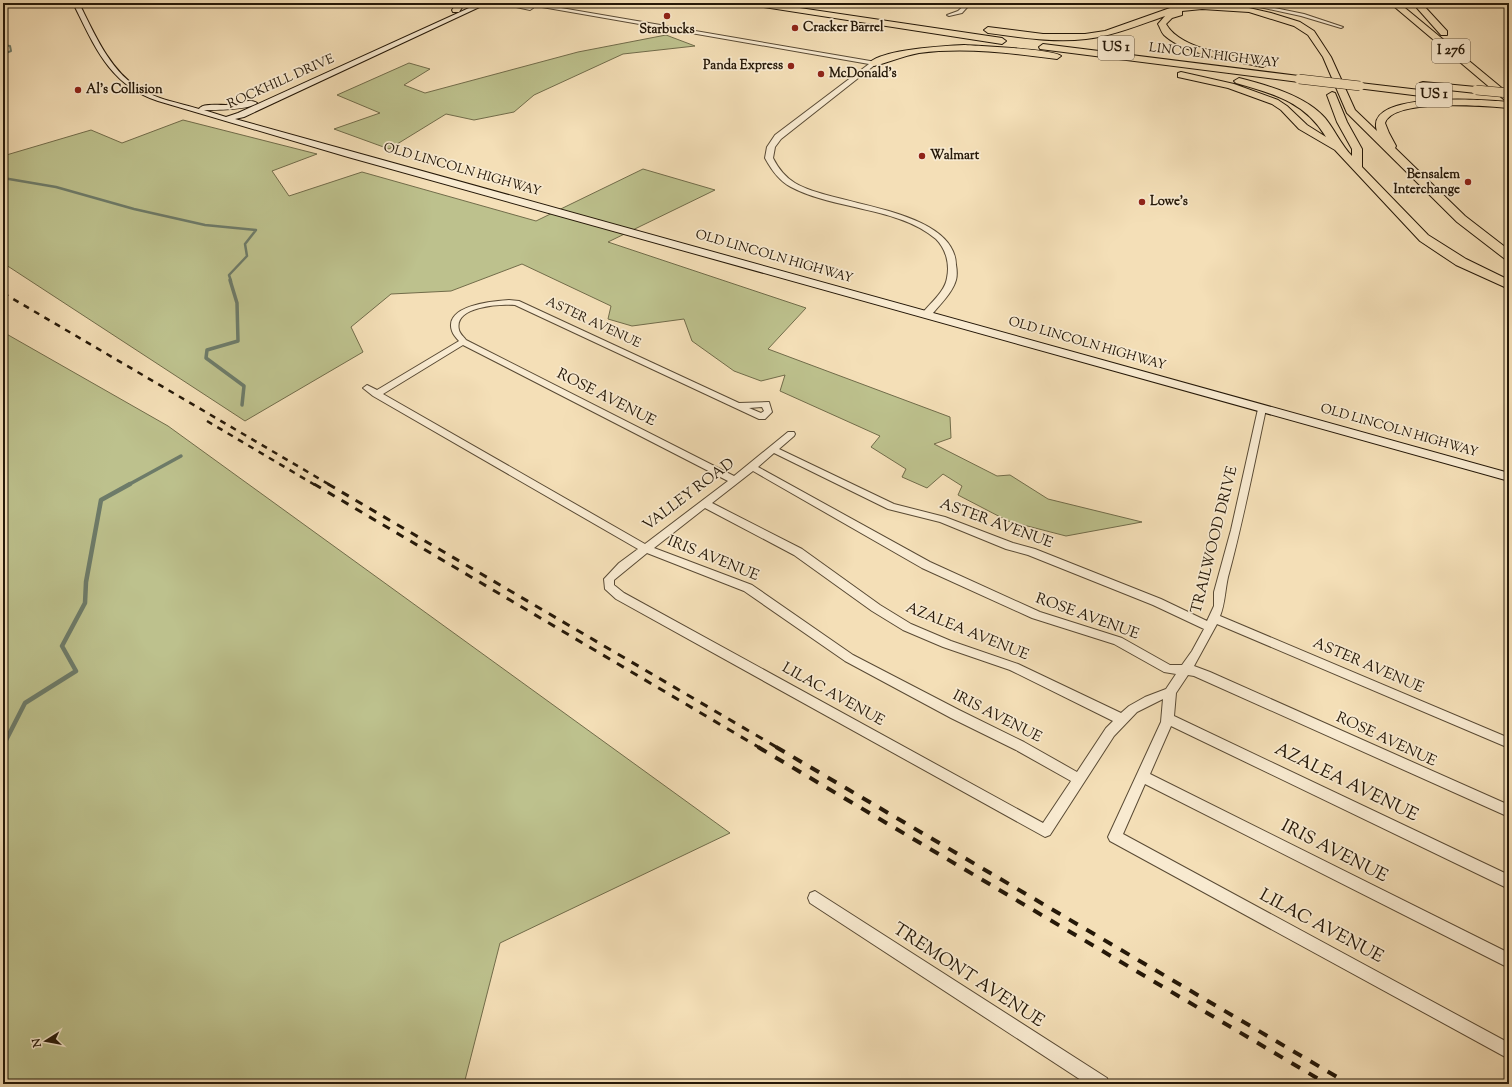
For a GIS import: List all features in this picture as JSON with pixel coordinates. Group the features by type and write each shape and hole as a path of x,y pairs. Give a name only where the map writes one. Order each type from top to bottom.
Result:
{"highway":[{"path":"456,10 461,3"},
{"name":"LINCOLN HIGHWAY","path":"750,3 1071,51 1300,75 1509,101"},
{"name":"LINCOLN HIGHWAY","path":"805,3 1300,75"},
{"name":"I 276","path":"1394,3 1509,101"},
{"name":"I 276","path":"1403,3 1509,88"},
{"path":"1420,3 1420,6 1451,41"},
{"path":"988,30 1043,37 1085,37 1107,33 1173,10 1202,7 1237,9 1281,18 1303,27 1314,36 1327,56 1351,111 1461,219 1509,256"},
{"path":"1300,75 1274,66 1221,55 1185,44 1169,35 1163,29 1162,24 1166,18 1174,14 1195,10 1226,10 1267,17 1290,25 1303,33 1319,62"},
{"path":"874,63 891,56 930,49 984,50 1068,58 1159,71"},
{"path":"1071,51 1220,77 1269,90 1290,98 1311,111 1321,120 1340,150"},
{"path":"891,56 890,60 899,65"},
{"path":"1171,74 1231,86 1275,102 1290,113 1303,128 1340,150 1357,166 1418,232 1431,243 1461,262 1509,285"},
{"path":"1324,74 1342,122 1357,149 1357,166"},
{"name":"LINCOLN HIGHWAY","path":"1358,82 1476,90 1509,101"},
{"path":"1396,155 1380,124 1381,120 1385,116 1395,110 1412,105 1435,103 1509,101"},
{"path":"1461,219 1480,247 1509,269"}],"main road":[{"name":"OLD LINCOLN HIGHWAY","path":"76,3 104,53 122,78 144,94 185,108 1509,478"},
{"name":"ROCKHILL DRIVE","path":"266,101 472,3"},
{"name":"ROCKHILL DRIVE","path":"226,119 234,113 266,101 485,3"},
{"path":"185,108 226,107 266,101"},
{"path":"265,130 258,123 257,119 259,112 266,101"}],"street":[{"path":"501,3 570,12"},
{"path":"522,3 874,63"},
{"path":"949,15 958,13 969,3"},
{"path":"1243,3 1302,15 1341,27"},
{"path":"1504,3 1509,12"},
{"path":"874,63 778,137 771,147 768,158 776,172 793,186 819,196 912,220 934,232 948,248 954,265 952,280 926,315"},
{"name":"ASTER AVENUE","path":"463,342 455,329 456,322 464,313 486,304 499,302 516,303 738,406"},
{"name":"IRIS AVENUE","path":"463,342 371,391 644,548 748,588 849,658 955,714 1020,746 1079,779"},
{"name":"ROSE AVENUE","path":"463,342 734,480"},
{"name":"TRAILWOOD DRIVE","path":"1170,692 1186,669 1212,623 1219,606 1219,592 1236,530 1262,409"},
{"name":"VALLEY ROAD","path":"608,583 623,566 644,548 752,467 791,434"},
{"name":"ASTER AVENUE","path":"773,449 891,507 942,519 1010,546 1031,552 1478,728 1509,743"},
{"name":"ROSE AVENUE","path":"752,467 940,572 1036,614 1118,641 1168,669 1186,669 1206,675 1509,811"},
{"name":"AZALEA AVENUE","path":"704,503 798,552 876,608 907,627 947,644 1014,667 1121,719"},
{"name":"LILAC AVENUE","path":"608,583 611,589 620,596 1046,831 1079,779"},
{"path":"1079,779 1110,732 1121,719 1133,709 1170,692 1168,718 1142,776"},
{"name":"AZALEA AVENUE","path":"1168,718 1509,882"},
{"name":"IRIS AVENUE","path":"1142,776 1509,961"},
{"name":"LILAC AVENUE","path":"1142,776 1115,837 1509,1051"},
{"name":"TREMONT AVENUE","path":"815,898 1101,1084"}],"green space":[{"path":"666,35 695,46 623,54 534,95 514,112 474,120 446,114 389,149 334,129 380,113 337,95 409,63 430,69 404,85 425,93 578,52"},
{"path":"183,120 317,154 272,171 289,196 362,172 536,221 643,169 715,190 608,242 806,308 768,349 950,417 951,438 934,444 997,476 1010,475 1048,499 1142,522 1066,536 1008,521 958,495 962,486 943,474 927,488 902,477 906,469 871,447 880,436 780,391 785,375 761,381 734,371 692,341 684,319 632,326 608,319 611,306 522,264 451,291 391,294 351,327 363,352 245,421 3,263 3,156 91,130 122,143"},
{"path":"3,332 168,426 730,833 500,943 464,1084 3,1084"}],"waterway":[{"path":"3,45 10,46 11,51 3,54"},
{"path":"3,178 56,187 134,209 205,225 256,230 245,244 247,256 229,275 231,281"},
{"path":"230,280 237,303 238,341 207,350 206,358 244,386 242,405"},
{"path":"128,485 181,456"},
{"path":"3,746 25,703 76,671 62,646 85,603 86,582 101,500 130,484"}],"railway":[{"path":"3,293 330,485"},
{"path":"207,421 315,485"},
{"path":"314,484 760,748"},
{"path":"328,484 778,748"},
{"path":"758,747 1327,1084"},
{"path":"776,747 1349,1084"}],"place":[{"name":"Starbucks","path":"667,16"},
{"name":"Cracker Barrel","path":"795,28"},
{"name":"Panda Express","path":"791,66"},
{"name":"McDonald's","path":"821,74"},
{"name":"Al's Collision","path":"78,90"},
{"name":"Walmart","path":"922,156"},
{"name":"Bensalem Interchange","path":"1468,182"},
{"name":"Lowe's","path":"1142,202"}]}
